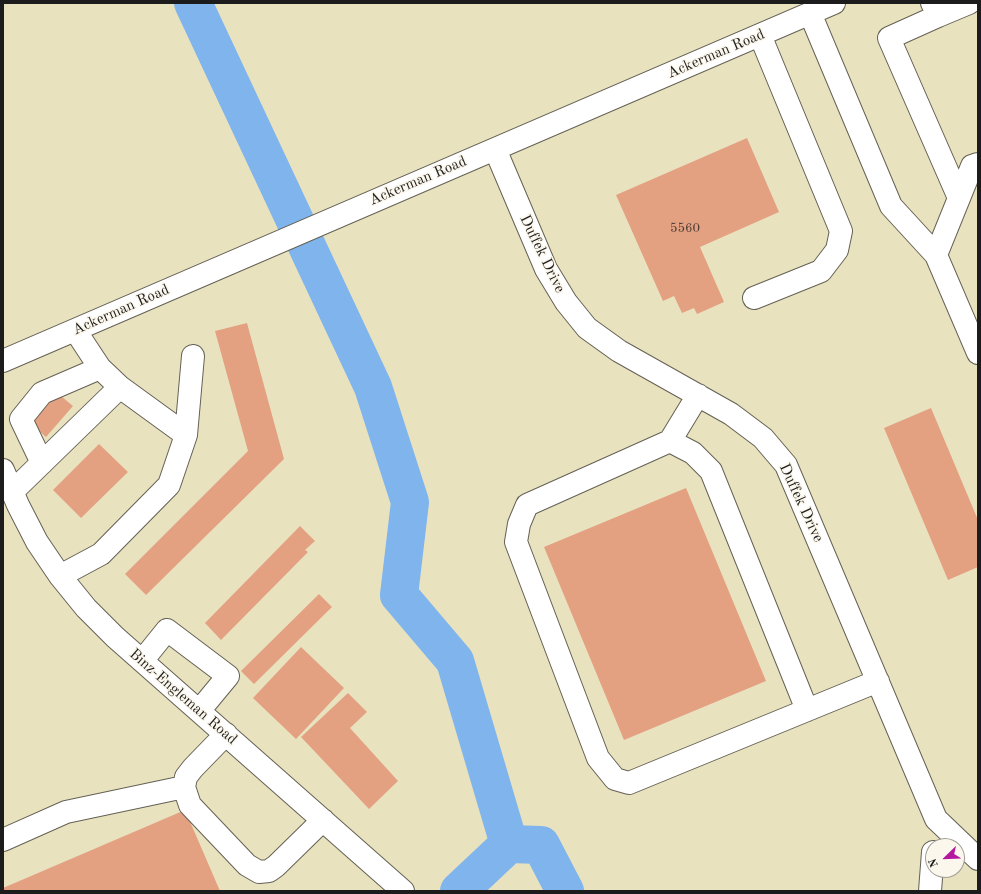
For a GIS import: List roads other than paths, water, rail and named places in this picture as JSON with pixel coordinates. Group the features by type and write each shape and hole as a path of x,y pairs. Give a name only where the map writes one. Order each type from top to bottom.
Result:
{"street":[{"name":"Ackerman Road","path":"3,361 347,211 834,3"},
{"path":"959,198 889,38 935,10 969,3"},
{"path":"810,13 891,206 936,255 977,348"},
{"path":"754,298 821,270 837,250 841,231 760,34"},
{"name":"Duffek Drive","path":"495,149 546,269 566,302 587,328 619,351 731,414 763,438 786,465 936,819"},
{"path":"936,255 972,166 978,164"},
{"path":"75,330 100,368 120,387 186,435"},
{"path":"60,576 101,554 169,485 186,435 194,356"},
{"path":"42,463 21,419 42,393 100,368"},
{"path":"12,492 120,387"},
{"path":"698,395 670,441 527,505 519,524 516,542 598,758 615,779 629,783 878,682"},
{"path":"670,441 693,453 711,471 807,710"},
{"name":"Binz-Engleman Road","path":"3,470 12,492 37,542 60,576 86,608 142,661 403,891"},
{"path":"142,661 167,630 228,676 199,711"},
{"path":"226,734 193,768 186,777 184,787 190,805 247,865 259,872 269,871 323,820"},
{"path":"3,840 66,812 184,787"},
{"path":"935,838 936,819"},
{"path":"936,819 978,859"},
{"path":"930,891 931,878"}],"waterway":[{"path":"193,3 373,387 410,502 399,595 455,661 509,844 459,891"},
{"path":"509,844 541,845 565,891"}]}
